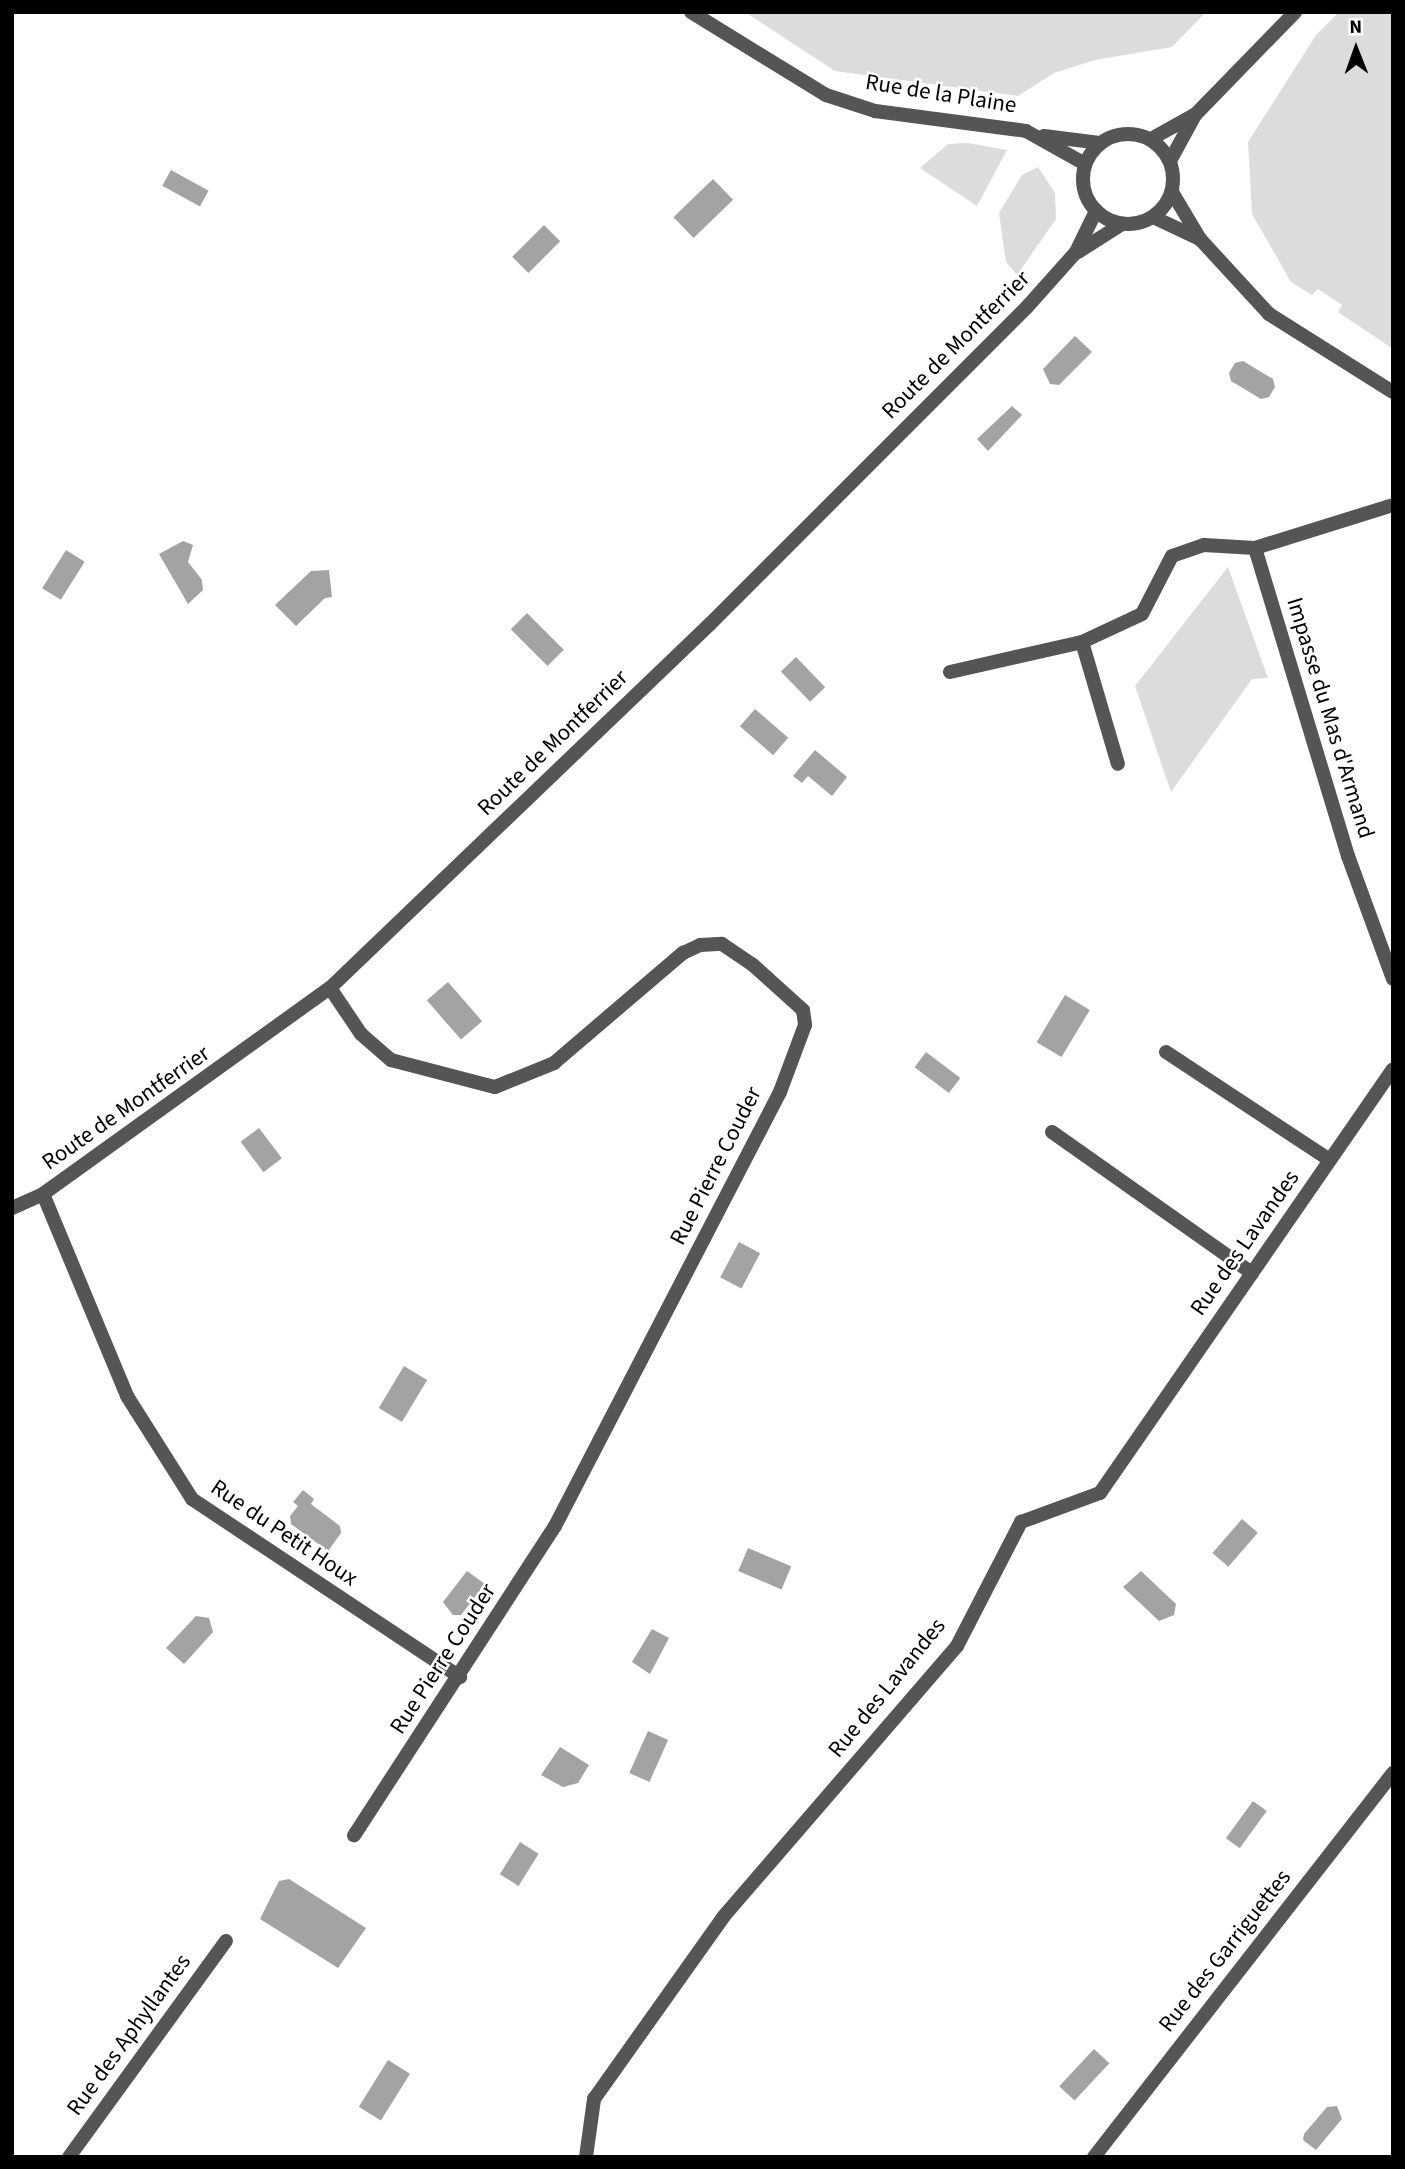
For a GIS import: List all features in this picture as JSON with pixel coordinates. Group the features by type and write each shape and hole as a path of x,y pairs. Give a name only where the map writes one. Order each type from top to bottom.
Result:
{"street":[{"name":"Rue de la Plaine","path":"691,12 826,95 875,111 989,122 1040,135 1100,143"},
{"path":"1295,12 1195,115 1170,161 1172,192 1200,239 1269,314 1393,392"},
{"path":"1151,139 1195,115"},
{"path":"1122,224 1096,211 1084,190 1085,164 1100,143 1125,133 1151,139 1170,161"},
{"name":"Rue de la Plaine","path":"1040,135 1085,164"},
{"path":"1172,192 1153,217 1200,239"},
{"name":"Route de Montferrier","path":"12,1208 43,1194 330,988 719,615 1027,307 1076,252 1096,211"},
{"name":"Route de Montferrier","path":"1076,252 1122,224 1153,217"},
{"path":"950,672 1082,642 1142,614 1172,556 1204,545 1255,548 1393,505"},
{"name":"Impasse du Mas d'Armand","path":"1255,548 1348,856 1393,979"},
{"path":"1082,642 1118,764"},
{"name":"Rue Pierre Couder","path":"330,988 361,1034 391,1060 495,1087 554,1063 683,953 700,945 722,944 803,1010 805,1025 780,1092 642,1363 555,1526 355,1836"},
{"path":"1166,1052 1330,1160"},
{"name":"Rue des Lavandes","path":"586,2157 594,2099 724,1916 957,1646 1021,1522 1100,1493 1393,1069"},
{"path":"1052,1132 1252,1273"},
{"name":"Rue du Petit Houx","path":"43,1194 127,1396 192,1499 460,1677"},
{"name":"Rue des Garriguettes","path":"1094,2157 1393,1773"},
{"name":"Rue des Aphyllantes","path":"69,2157 226,1941"}],"shaded area":[{"path":"745,12 1206,12 1172,47 1095,60 1054,73 1018,96 835,71"},
{"path":"1339,12 1393,12 1393,349 1338,312 1342,305 1318,289 1312,295 1291,282 1252,214 1248,142 1316,35"},
{"path":"968,143 1007,150 977,206 920,168 948,144"},
{"path":"1038,167 1055,193 1056,219 1017,275 1006,262 999,213 1022,175"},
{"path":"171,170 209,191 200,207 162,186"},
{"path":"713,179 733,200 694,238 673,217"},
{"path":"544,225 560,241 528,273 512,257"},
{"path":"1075,336 1092,352 1059,385 1050,384 1043,369"},
{"path":"1243,361 1273,379 1275,387 1269,397 1261,399 1231,381 1229,373 1235,363"},
{"path":"1012,406 1022,415 988,451 977,439"},
{"path":"183,541 193,545 188,562 202,580 203,590 188,604 159,554"},
{"path":"66,550 85,562 61,600 42,588"},
{"path":"1228,567 1268,678 1252,679 1171,792 1135,686"},
{"path":"329,570 332,597 325,598 296,626 275,605 311,571"},
{"path":"527,613 564,650 548,666 511,629"},
{"path":"796,657 825,687 810,702 781,672"},
{"path":"755,709 788,738 773,755 740,726"},
{"path":"815,750 847,777 832,796 808,776 802,783 793,776"},
{"path":"448,982 482,1021 461,1040 427,1000"},
{"path":"1065,995 1090,1010 1062,1057 1037,1042"},
{"path":"926,1052 960,1078 949,1093 915,1067"},
{"path":"259,1128 282,1158 264,1172 241,1142"},
{"path":"739,1242 760,1253 741,1289 720,1277"},
{"path":"404,1366 427,1380 402,1422 379,1408"},
{"path":"303,1490 314,1499 311,1504 340,1526 341,1533 328,1551 291,1524 290,1516 298,1506 293,1502"},
{"path":"1242,1519 1258,1533 1228,1567 1212,1553"},
{"path":"748,1548 791,1566 781,1589 738,1571"},
{"path":"467,1571 485,1584 461,1615 453,1615 443,1602"},
{"path":"1141,1571 1176,1604 1174,1615 1159,1621 1123,1587"},
{"path":"196,1616 209,1618 213,1632 184,1664 166,1648"},
{"path":"652,1629 669,1638 650,1674 632,1662"},
{"path":"648,1731 668,1740 649,1782 629,1773"},
{"path":"560,1747 589,1765 578,1783 563,1787 541,1775"},
{"path":"1253,1801 1267,1811 1240,1848 1226,1838"},
{"path":"520,1842 539,1854 519,1886 500,1874"},
{"path":"289,1879 366,1928 338,1968 260,1919 279,1881"},
{"path":"1094,2049 1109,2063 1075,2101 1059,2086"},
{"path":"388,2060 410,2074 381,2120 359,2107"},
{"path":"1337,2106 1342,2119 1316,2150 1303,2140 1304,2134 1327,2107"}]}
